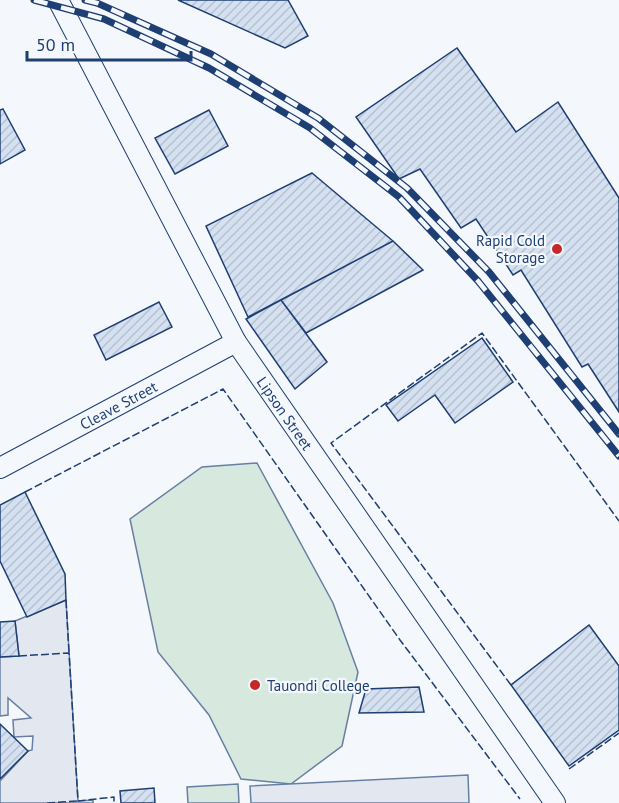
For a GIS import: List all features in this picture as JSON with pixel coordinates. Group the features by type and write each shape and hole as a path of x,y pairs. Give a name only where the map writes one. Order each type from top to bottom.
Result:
{"street":[{"name":"Lipson Street","path":"58,0 236,342 555,803"},
{"name":"Cleave Street","path":"0,468 236,342"}],"shaded area":[{"path":"257,463 333,603 358,672 342,746 291,784 241,779 209,715 158,652 130,519 202,467"},
{"path":"66,600 78,801 93,800 93,803 0,803 0,781 28,751 32,750 33,736 14,737 13,720 31,718 8,698 8,715 0,716 0,657 19,656 15,621"},
{"path":"468,775 469,803 251,803 250,786"},
{"path":"238,784 239,803 188,803 187,787"}],"building":[{"path":"178,0 288,0 308,36 285,48"},
{"name":"Rapid Cold Storage","path":"457,48 516,132 558,102 619,198 619,412 588,364 582,367 521,270 513,275 476,219 461,228 420,169 399,179 356,117"},
{"path":"3,109 25,150 0,164 0,110"},
{"path":"209,110 228,146 175,174 155,138"},
{"path":"312,173 393,241 248,317 206,226"},
{"path":"393,241 423,270 306,333 281,300"},
{"path":"281,300 327,362 295,389 246,319"},
{"path":"159,302 172,327 106,360 94,335"},
{"path":"482,338 513,382 455,423 435,395 398,421 386,405"},
{"path":"25,492 65,574 66,600 27,617 0,561 0,505"},
{"path":"15,621 19,656 0,657 0,622"},
{"path":"589,625 619,666 619,730 569,766 511,685"},
{"path":"419,687 424,712 359,713 366,689"},
{"path":"0,724 28,751 0,779"},
{"path":"154,788 155,803 121,803 120,791"}],"railway":[{"path":"34,0 104,19 209,68 310,128 399,197 478,281 619,456"},
{"path":"85,0 97,3 211,54 318,118 407,188 489,272 619,434"}],"fence":[{"path":"511,685 331,443 482,333 619,521"},
{"path":"25,492 223,389 400,640 520,799"},
{"path":"66,600 69,653"},
{"path":"19,656 69,653 78,801 114,797 114,803"},
{"path":"569,769 619,733"},
{"path":"47,803 78,801"}],"place":[{"name":"Rapid Cold Storage","path":"557,249"},
{"name":"Tauondi College","path":"255,685"}]}
